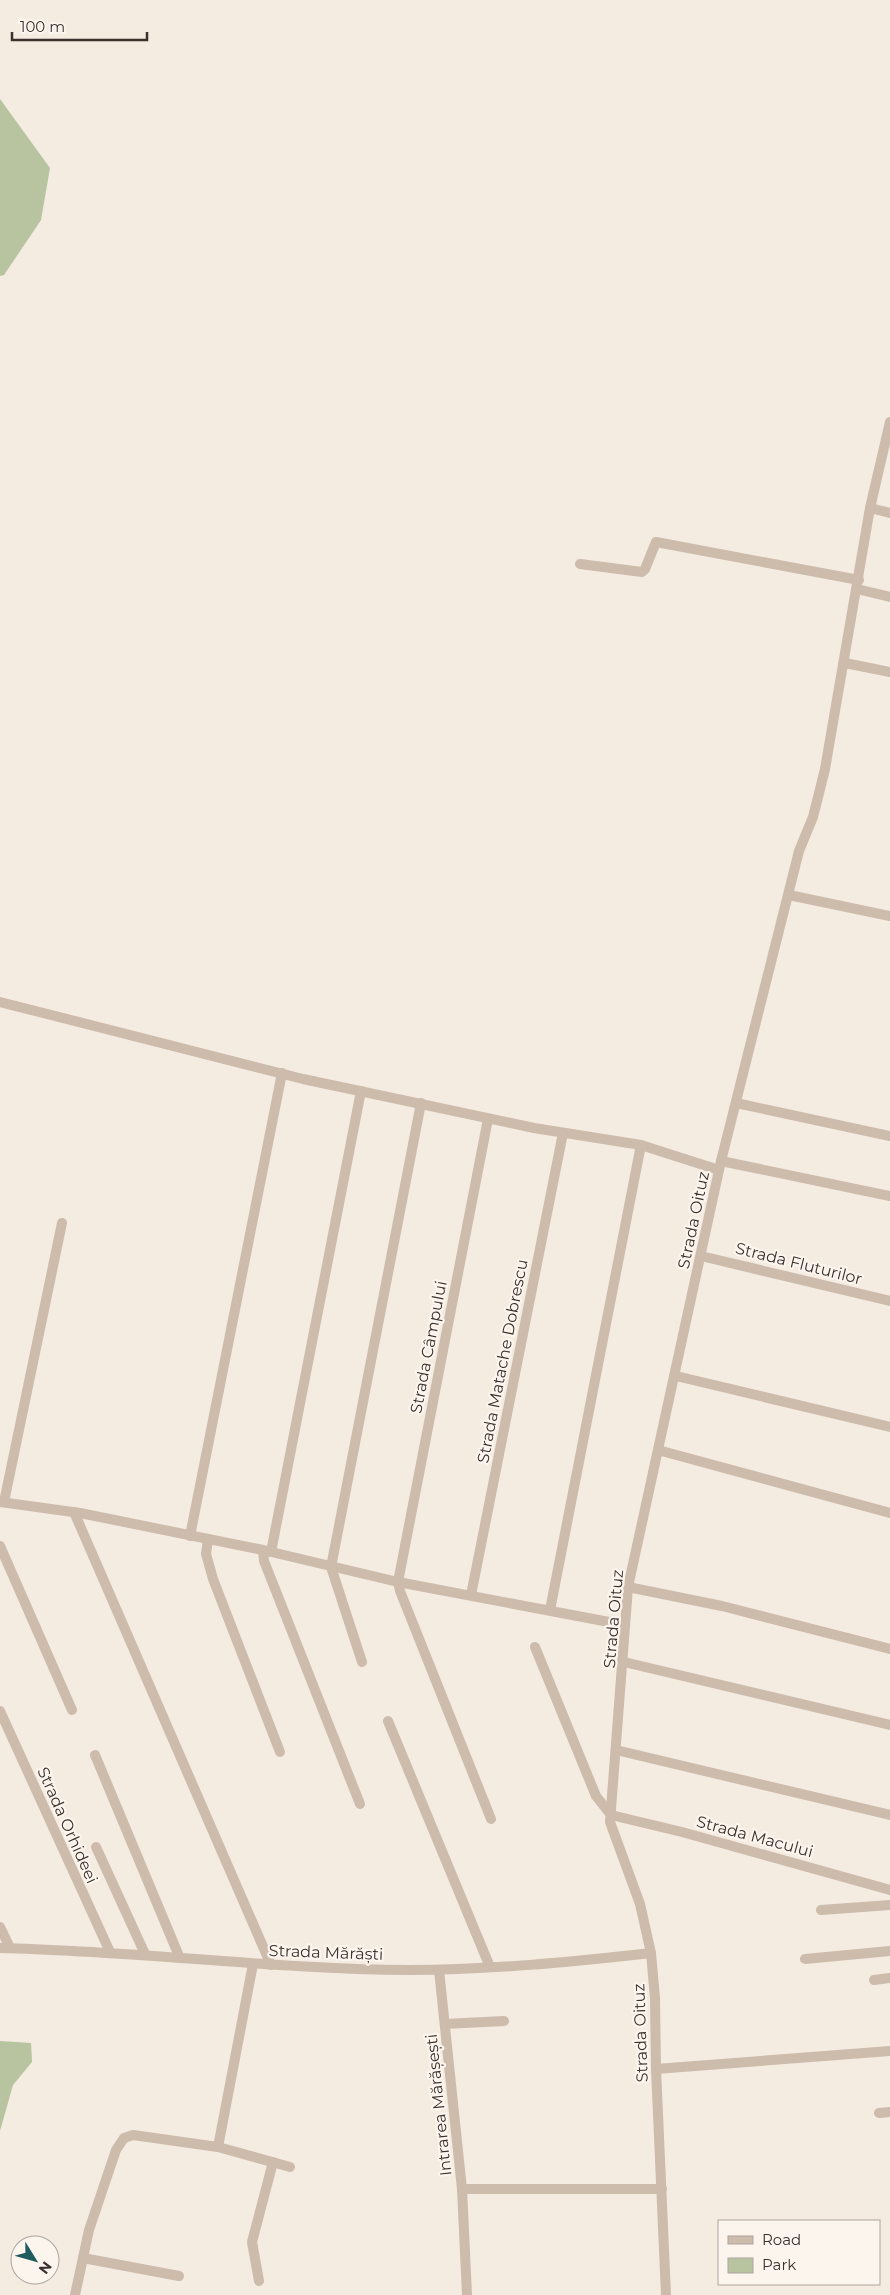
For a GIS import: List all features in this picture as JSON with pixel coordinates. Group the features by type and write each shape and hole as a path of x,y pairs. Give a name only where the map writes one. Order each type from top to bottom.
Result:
{"street":[{"name":"Strada Oituz","path":"666,2295 656,2069 655,1998 651,1954 646,1926 612,1832 611,1815 624,1662 628,1587 676,1376 720,1165 799,851 813,817 825,769 845,663 870,508 888,440 890,422"},
{"path":"870,508 890,513"},
{"path":"580,564 642,572 656,542 858,585 890,597"},
{"path":"845,663 890,672"},
{"path":"789,895 890,916"},
{"path":"0,1002 282,1073 488,1119 641,1145 720,1165 890,1196"},
{"path":"190,1536 282,1073"},
{"path":"360,1804 264,1561 361,1091"},
{"path":"362,1662 331,1567 421,1103"},
{"path":"736,1103 890,1136"},
{"name":"Strada Câmpului","path":"398,1582 488,1119"},
{"name":"Strada Matache Dobrescu","path":"471,1595 563,1133"},
{"path":"550,1610 641,1145"},
{"path":"62,1223 2,1502 74,1512 267,1551 398,1582 625,1625"},
{"name":"Strada Fluturilor","path":"701,1256 890,1301"},
{"path":"676,1376 890,1427"},
{"path":"658,1450 890,1513"},
{"path":"74,1512 271,1965"},
{"path":"208,1539 206,1554 213,1580 280,1752"},
{"path":"0,1546 72,1710"},
{"path":"398,1582 400,1592 490,1819"},
{"path":"628,1587 722,1606 890,1649"},
{"path":"535,1647 596,1796 611,1815"},
{"path":"624,1662 890,1725"},
{"name":"Strada Orhideei","path":"0,1711 110,1952"},
{"path":"388,1721 490,1967"},
{"path":"616,1750 890,1815"},
{"path":"95,1755 179,1956"},
{"name":"Strada Macului","path":"611,1815 682,1832 890,1890"},
{"path":"96,1847 144,1954"},
{"path":"820,1910 890,1905"},
{"path":"0,1927 5,1948"},
{"name":"Strada Mărăști","path":"5,1948 179,1956 271,1965 439,1970 651,1954"},
{"path":"805,1958 890,1951"},
{"path":"218,2146 254,1964"},
{"name":"Intrarea Mărășești","path":"439,1970 462,2188 662,2189"},
{"path":"874,1980 890,1978"},
{"path":"444,2024 504,2021"},
{"path":"656,2069 890,2051"},
{"path":"879,2113 890,2112"},
{"path":"75,2295 89,2230 116,2150 124,2138 133,2135 218,2146 290,2167"},
{"path":"259,2281 252,2242 273,2162"},
{"path":"462,2188 467,2295"},
{"path":"83,2258 179,2276"}],"green space":[{"path":"0,99 50,168 41,220 4,275 0,276"},
{"path":"0,2041 31,2043 32,2062 13,2085 0,2131"}]}
